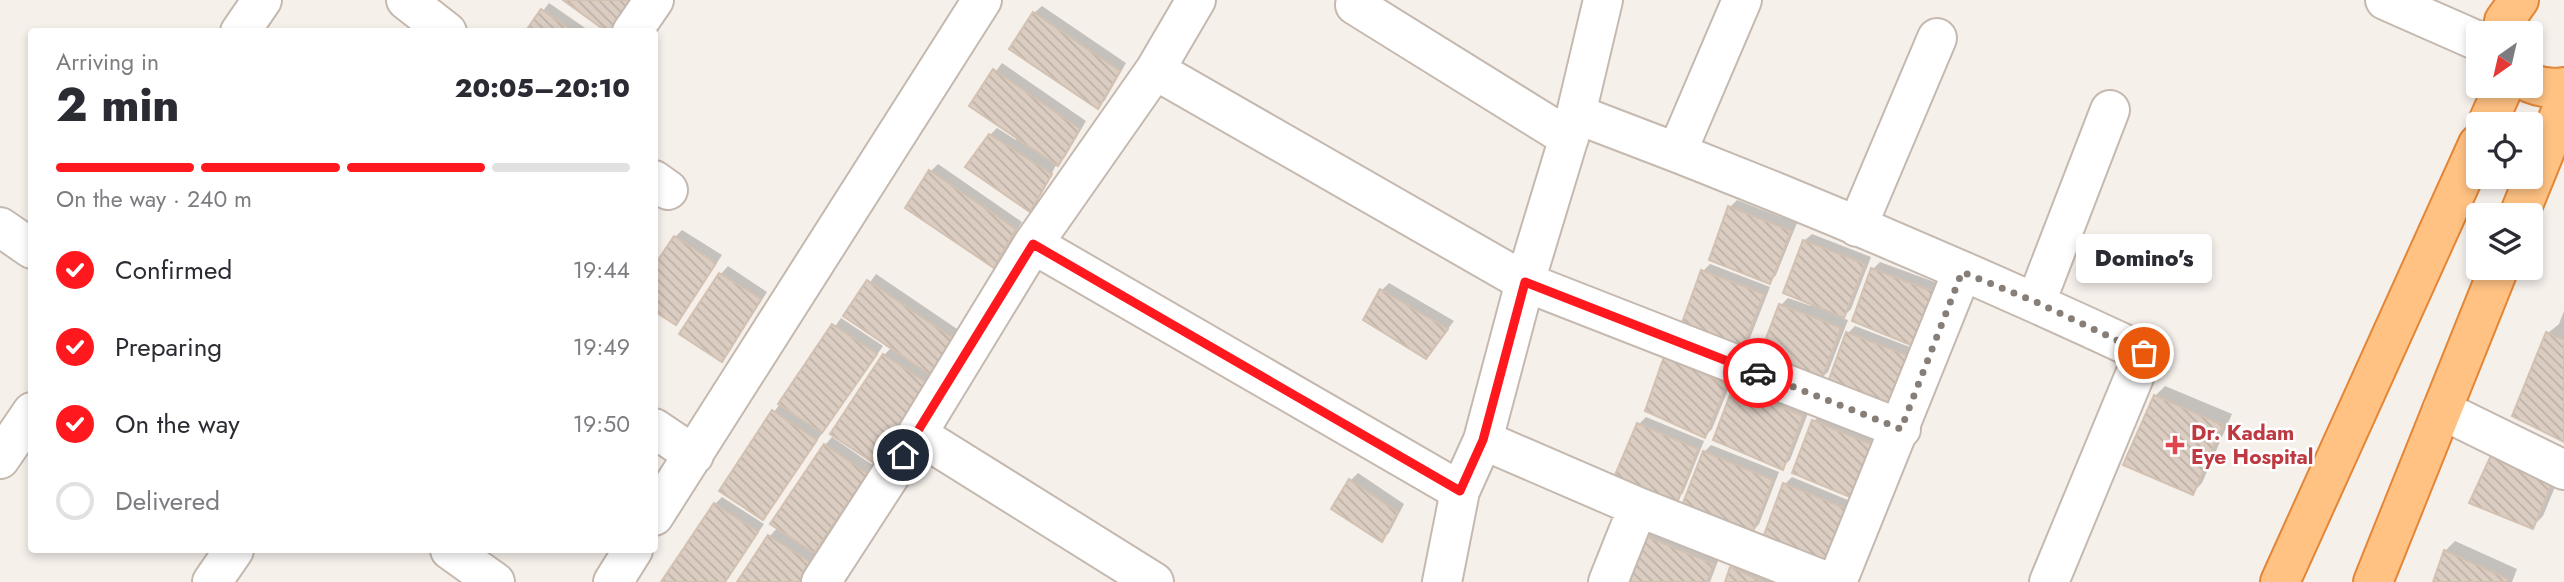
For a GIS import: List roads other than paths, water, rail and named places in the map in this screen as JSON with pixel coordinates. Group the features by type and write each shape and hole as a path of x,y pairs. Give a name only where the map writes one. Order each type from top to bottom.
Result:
{"highway":[{"path":"2543,87 2564,87"},
{"path":"2524,203 2564,104"},
{"path":"2280,582 2466,171"},
{"path":"2373,582 2493,280"}],"street":[{"path":"243,28 262,0"},
{"path":"635,28 654,0"},
{"path":"658,510 982,0"},
{"path":"821,582 917,434 1033,244 1155,70 1196,0"},
{"path":"1442,582 1460,491 1483,440 1525,282 1573,126 1603,0"},
{"path":"1678,152 1742,0"},
{"path":"2385,0 2466,36"},
{"path":"1355,5 1573,126 1678,152 2036,302 2144,353 2049,582"},
{"path":"1857,228 1937,38"},
{"path":"1155,70 1525,282 1901,429"},
{"path":"2036,302 2110,110"},
{"path":"0,227 28,246"},
{"path":"1033,244 1460,491"},
{"path":"1837,582 1901,429 1962,272"},
{"path":"2442,410 2564,470"},
{"path":"0,459 28,418"},
{"path":"658,431 694,455"},
{"path":"917,434 1154,582"},
{"path":"1483,440 1828,582"},
{"path":"1608,582 1638,506"},
{"path":"212,582 232,553"},
{"path":"454,553 495,582"},
{"path":"613,582 632,553"}],"place":[{"name":"Domino's","path":"2144,353"},
{"name":"Dr. Kadam Eye Hospital","path":"2175,445"}]}
